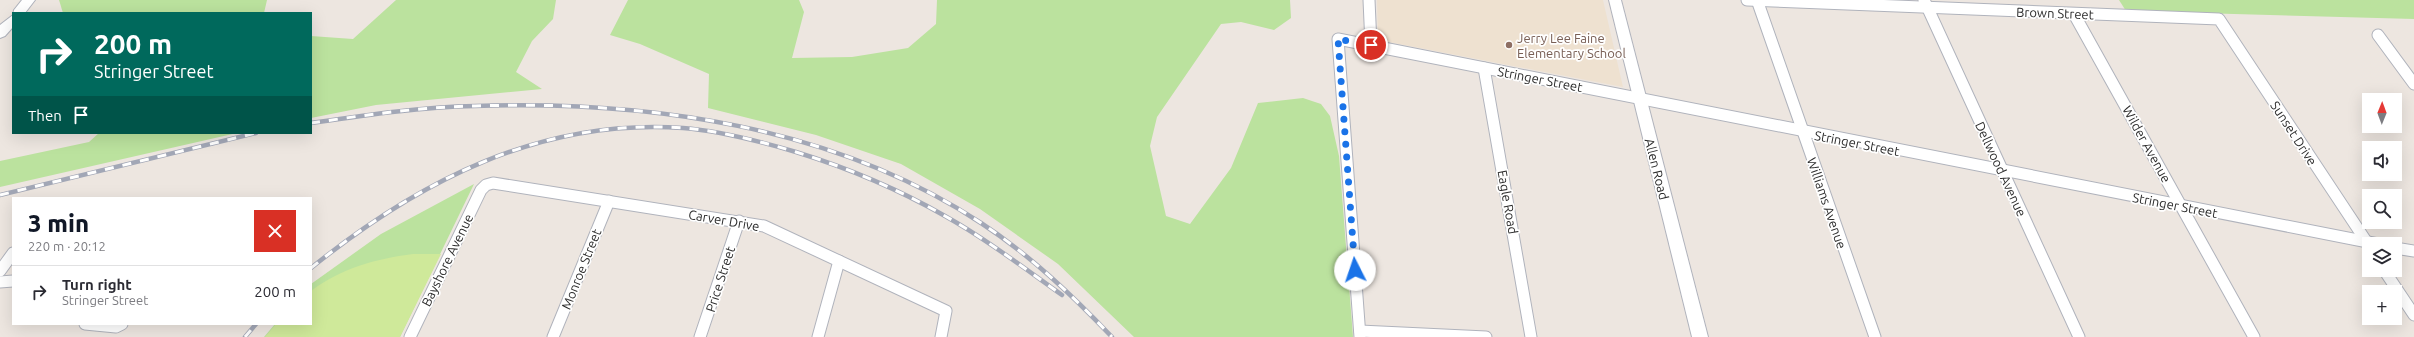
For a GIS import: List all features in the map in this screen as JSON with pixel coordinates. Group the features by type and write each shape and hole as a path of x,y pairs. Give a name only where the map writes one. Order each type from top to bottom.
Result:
{"street":[{"path":"19,12 29,0"},
{"path":"1369,0 1371,45"},
{"name":"Allen Road","path":"1615,0 1700,337"},
{"name":"Brown Street","path":"1747,0 1925,4 2074,14 2219,19"},
{"name":"Williams Avenue","path":"1757,0 1875,337"},
{"name":"Dellwood Avenue","path":"1925,4 2079,337"},
{"name":"Wilder Avenue","path":"2074,14 2254,337"},
{"name":"Sunset Drive","path":"2219,19 2362,237"},
{"path":"0,33 12,20"},
{"path":"2378,35 2414,84"},
{"name":"Stringer Street","path":"1360,334 1338,39 2362,243"},
{"name":"Eagle Road","path":"1484,68 1531,337"},
{"name":"Carver Drive","path":"486,185 493,183 764,226 946,311 941,337"},
{"name":"Bayshore Avenue","path":"410,337 481,190 486,185"},
{"name":"Monroe Street","path":"553,337 609,201"},
{"name":"Price Street","path":"700,337 739,221"},
{"path":"2402,249 2414,251"},
{"path":"0,272 12,254"},
{"path":"818,337 839,261"},
{"path":"2389,277 2414,316"},
{"path":"0,282 12,281"},
{"path":"95,325 116,327 120,325"},
{"path":"1360,334 1486,337"}],"shaded area":[{"name":"Jerry Lee Faine Elementary School","path":"1377,0 1603,0 1623,87 1378,40"}],"green space":[{"path":"59,0 267,0 264,12 63,12"},
{"path":"396,0 556,0 553,19 532,41 516,72 542,89 376,105 312,118 312,36 353,39"},
{"path":"628,0 799,0 804,12 792,58 852,57 908,48 936,24 937,0 1290,0 1291,18 1274,30 1241,22 1221,24 1157,117 1150,146 1166,216 1190,224 1231,168 1258,103 1303,98 1321,104 1330,116 1339,156 1353,337 1134,337 1058,264 980,209 901,164 816,135 708,108 709,74 640,44 610,35"},
{"path":"2119,0 2414,0 2414,19 2126,11"},
{"path":"98,134 233,134 0,187 0,161 89,142"},
{"path":"474,184 400,337 264,337 274,325 312,325 312,283 381,234"},
{"path":"413,254 441,254 400,337 265,337 275,325 312,325 312,290 335,276 359,266"}],"railway":[{"path":"312,123 373,114 434,108 540,105 606,108 672,115 738,126 802,142 864,163 924,190 981,223 1017,248 1050,276 1112,337"},
{"path":"312,267 352,237 395,208 438,183 484,162 531,145 580,133 630,128 683,128 726,134 768,144 815,158 854,172 909,197 960,225 1005,254 1062,295"},
{"path":"0,195 252,134"},
{"path":"245,337 255,325"}],"place":[{"name":"Jerry Lee Faine Elementary School","path":"1509,45"}],"route":[{"path":"1355,270 1338,39 1371,45"}]}
